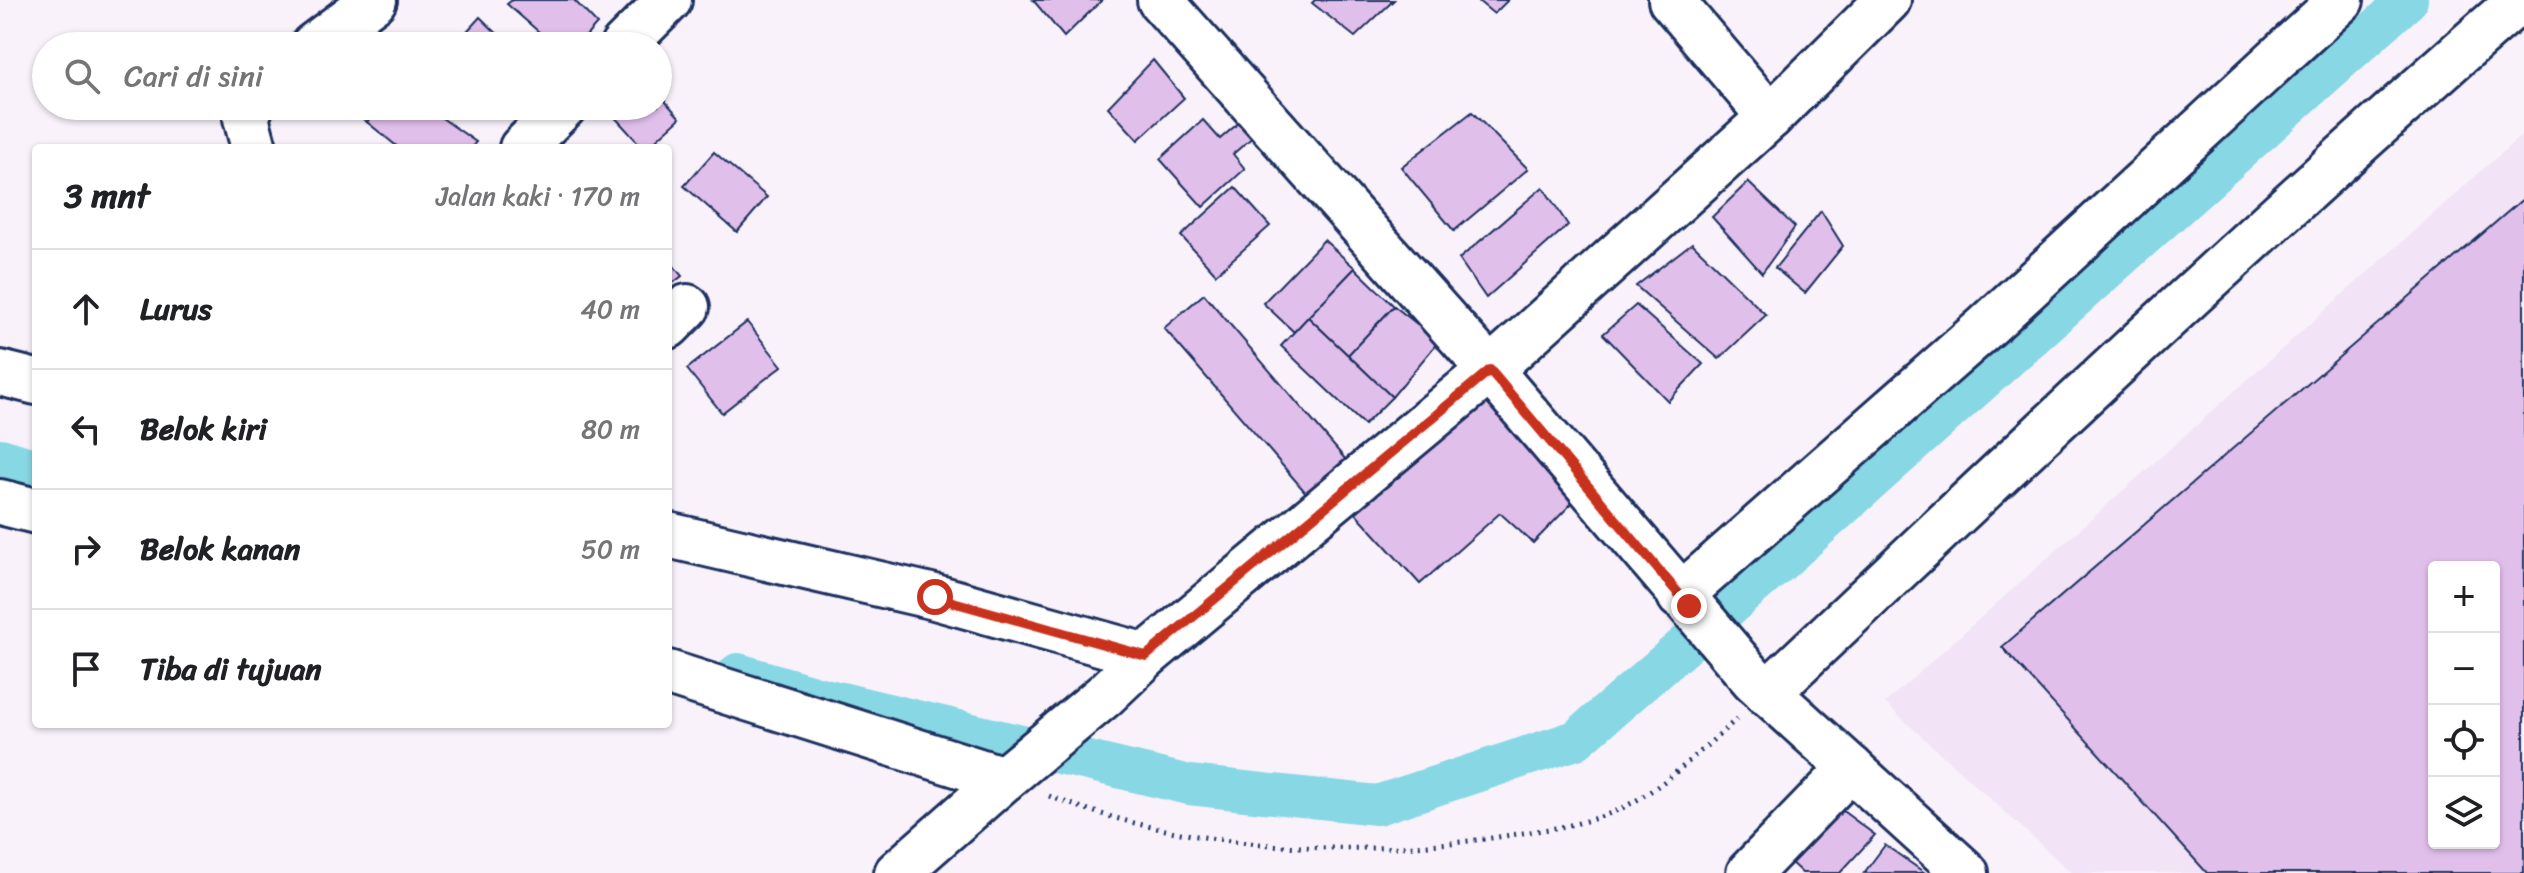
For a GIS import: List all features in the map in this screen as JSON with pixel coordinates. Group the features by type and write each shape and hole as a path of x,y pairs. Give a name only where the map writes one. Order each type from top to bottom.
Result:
{"street":[{"path":"332,32 374,0"},
{"path":"637,32 669,0"},
{"path":"1160,0 1490,370 1684,601 1760,686 1966,873"},
{"path":"1671,0 1770,117"},
{"path":"897,873 1016,768 1105,695 1146,656 1490,370 1770,117 1888,0"},
{"path":"1684,601 2341,0"},
{"path":"1760,686 2373,128 2520,0"},
{"path":"247,120 253,144"},
{"path":"526,144 550,120"},
{"path":"0,373 32,381"},
{"path":"0,502 32,510"},
{"path":"672,536 935,597 1146,656"},
{"path":"672,674 1016,768"},
{"path":"1749,873 1851,768"}],"path":[{"path":"1016,768 1083,809 1222,839 1352,849 1447,844 1556,828 1626,807 1673,774 1760,686"}],"shaded area":[{"path":"2524,133 2524,873 2072,873 1885,703"}],"building":[{"path":"512,0 574,0 597,24 590,32 539,32 507,4"},
{"path":"1033,0 1102,0 1064,37"},
{"path":"1315,0 1394,0 1355,37 1312,3"},
{"path":"1477,0 1508,0 1494,14"},
{"path":"480,17 496,32 466,32"},
{"path":"1153,60 1184,98 1138,140 1108,107"},
{"path":"672,109 680,118 651,144 639,144 617,120 672,120"},
{"path":"1472,112 1528,169 1454,231 1401,167"},
{"path":"445,120 476,142 394,144 367,122"},
{"path":"1203,120 1220,139 1242,120 1255,135 1233,154 1245,169 1203,207 1160,159"},
{"path":"714,152 767,197 737,232 684,186"},
{"path":"1748,182 1795,227 1762,273 1712,217"},
{"path":"1235,187 1270,226 1216,274 1181,236"},
{"path":"1543,187 1568,225 1486,298 1459,259"},
{"path":"2524,198 2524,873 2207,873 2002,647"},
{"path":"1821,211 1843,246 1805,293 1775,268"},
{"path":"1324,240 1355,268 1294,332 1263,303"},
{"path":"1692,243 1766,315 1719,359 1636,286"},
{"path":"672,264 682,276 672,284"},
{"path":"1355,268 1394,306 1348,355 1308,317"},
{"path":"1204,294 1346,460 1307,494 1164,328"},
{"path":"1636,305 1703,364 1668,401 1603,334"},
{"path":"1394,306 1439,341 1392,397 1348,355"},
{"path":"1308,317 1392,397 1364,425 1281,346"},
{"path":"747,322 782,366 722,413 687,369"},
{"path":"1489,388 1580,495 1533,543 1500,513 1420,584 1353,510"},
{"path":"1836,806 1875,835 1840,873 1802,873 1787,859"},
{"path":"1885,845 1925,873 1864,873"}],"waterway":[{"path":"738,673 820,697 1189,785 1377,805 1576,740 1774,568 2408,0"},
{"path":"0,458 32,468"}],"route":[{"path":"935,597 1146,656 1490,370 1689,606"}]}
